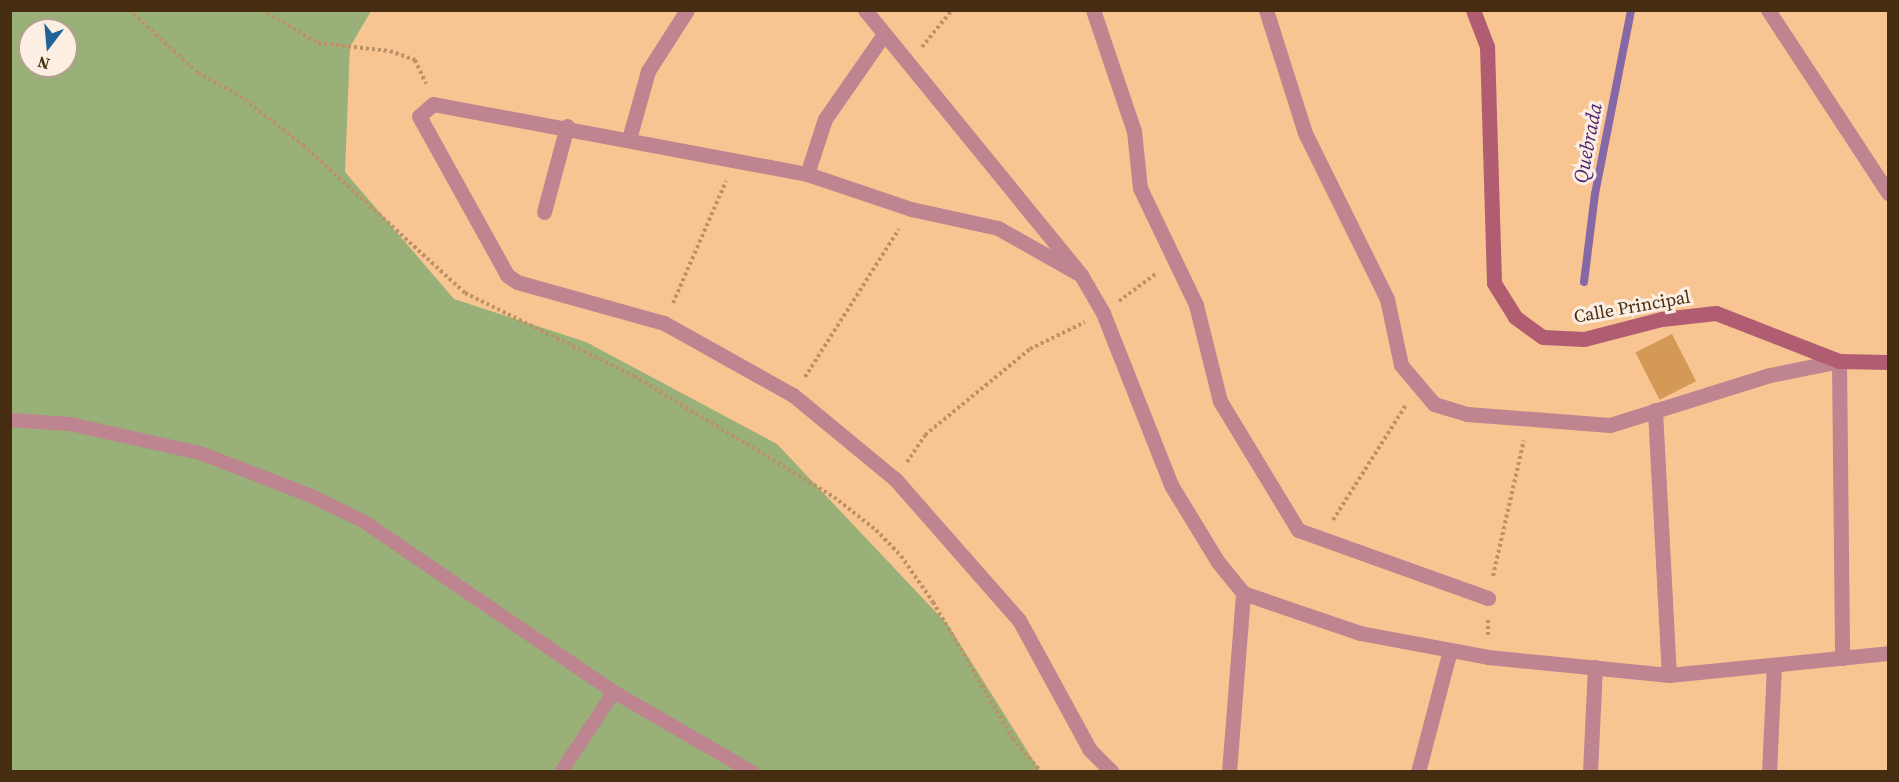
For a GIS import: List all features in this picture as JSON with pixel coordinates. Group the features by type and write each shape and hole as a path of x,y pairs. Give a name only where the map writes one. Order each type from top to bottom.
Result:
{"street":[{"path":"629,139 648,71 687,10"},
{"path":"865,10 909,61 1081,275 1103,313 1171,485 1218,562 1243,593 1360,633 1450,651 1488,657 1669,675 1774,667 1888,653"},
{"path":"1093,10 1134,131 1140,188 1196,305 1220,401 1298,530 1488,598"},
{"path":"1266,10 1305,133 1387,299 1401,365 1416,388 1434,404 1467,414 1610,425 1770,375 1839,361 1842,658"},
{"name":"Calle Principal","path":"1473,10 1486,46 1494,284 1515,317 1543,337 1584,339 1662,319 1716,313 1839,361 1888,362"},
{"path":"1768,10 1888,193"},
{"path":"807,174 825,119 884,34"},
{"path":"1081,275 998,228 911,209 807,174 567,126 433,104 421,110 422,128 507,275 517,282 664,323 793,395 895,479 1019,620 1090,750 1112,771"},
{"path":"544,212 567,126"},
{"path":"1655,410 1669,675"},
{"path":"1229,771 1236,733 1243,593"},
{"path":"1418,771 1450,651"},
{"path":"1590,771 1595,667"},
{"path":"1769,771 1774,667"}],"lane":[{"path":"10,420 70,424 200,453 309,495 363,521 614,692 752,771"},
{"path":"561,771 614,692"}],"path":[{"path":"129,10 198,72 240,96 303,145 465,293 634,376 834,497 876,530 901,556 933,602 1013,739 1041,771"},
{"path":"262,10 318,43 390,51 415,60 433,104"},
{"path":"909,61 952,10"},
{"path":"664,323 734,158"},
{"path":"793,395 911,209"},
{"path":"895,479 925,435 1030,349 1103,313 1174,261"},
{"path":"1321,539 1416,388"},
{"path":"1488,657 1488,598 1528,419"}],"green space":[{"path":"10,11 371,11 350,47 345,172 454,299 586,342 777,444 948,625 1040,771 11,771"}],"building":[{"path":"1672,334 1696,381 1660,400 1635,353"}],"waterway":[{"name":"Quebrada","path":"1584,282 1595,194 1631,10"}]}
